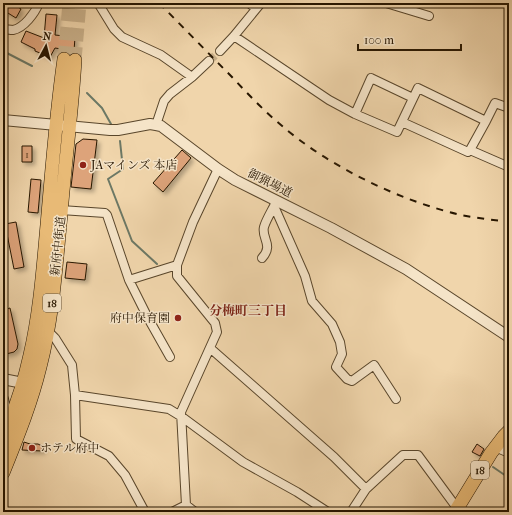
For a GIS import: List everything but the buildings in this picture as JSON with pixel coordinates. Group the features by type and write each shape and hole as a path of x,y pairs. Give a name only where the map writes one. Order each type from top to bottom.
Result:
{"main road":[{"name":"新府中街道","path":"3,438 23,383 30,357 42,281 56,125 70,59 69,126 52,307 48,331 32,398 3,473"},
{"name":"18","path":"459,509 495,447 509,431"}],"street":[{"path":"3,29 11,30 17,28 27,21 36,10 39,3"},
{"path":"98,3 114,29 122,37 161,55 192,77"},
{"path":"220,51 258,6 249,3"},
{"path":"386,3 429,16"},
{"path":"234,36 329,100 355,114 397,132 418,88 486,121"},
{"path":"3,120 110,130 150,124 156,125 164,101 170,94 192,77 209,61"},
{"path":"355,114 371,78 413,98"},
{"path":"470,150 495,103 509,108"},
{"path":"402,122 468,152 470,150 509,167"},
{"name":"御猟場道","path":"156,125 166,129 218,169 235,180 275,203 331,228 406,269 509,337"},
{"path":"195,512 186,505 181,412 217,332 215,323 177,276 177,265 193,222 218,169"},
{"path":"262,258 266,254 267,247 264,228 275,203"},
{"path":"275,203 305,276 312,301 332,324 340,342 342,354 336,367 347,379 352,381 374,365 396,399"},
{"path":"61,210 107,215 129,280 170,357"},
{"path":"129,280 177,265"},
{"path":"48,331 55,338 72,365 75,395 76,439 109,456 125,475 145,512"},
{"path":"210,348 334,457 366,489"},
{"path":"3,379 23,383"},
{"path":"75,395 169,409 181,416 243,462 297,492 328,512"},
{"path":"3,399 5,408 13,413"},
{"path":"495,447 509,453"},
{"path":"351,512 366,489 403,455 418,455 459,509"},
{"path":"172,512 186,505"}],"waterway":[{"path":"3,51 32,66"},
{"path":"87,93 102,108 111,124"},
{"path":"120,141 123,169 108,179 132,241 157,264"},
{"path":"493,467 509,478"}],"tunnel":[{"path":"64,59 69,3"},
{"path":"75,60 80,3"},
{"path":"209,61 220,51"}],"railway":[{"path":"159,3 268,113 300,140 320,154 366,180 414,201 461,215 509,222"}],"place":[{"name":"JAマインズ 本店","path":"83,165"},
{"name":"府中保育園","path":"178,318"},
{"name":"ホテル府中","path":"32,448"}],"district":[{"name":"分梅町三丁目","path":"248,310"}]}
